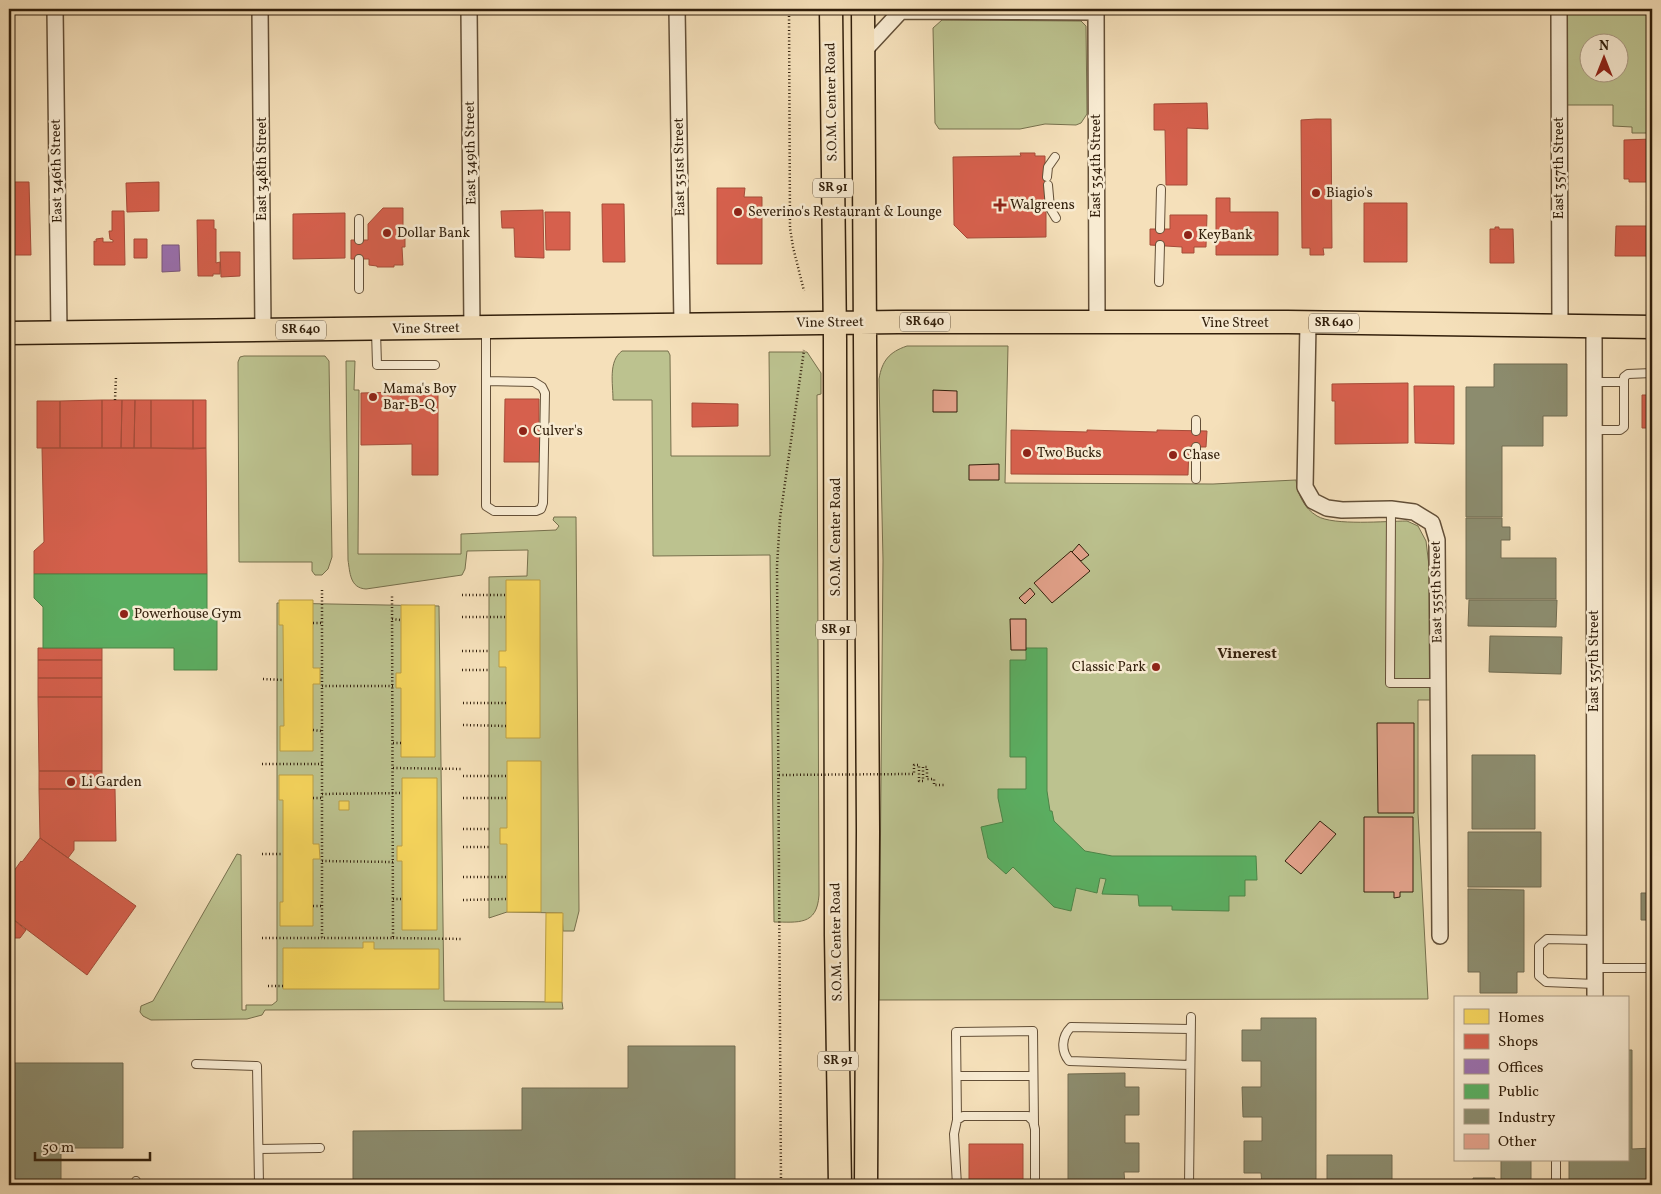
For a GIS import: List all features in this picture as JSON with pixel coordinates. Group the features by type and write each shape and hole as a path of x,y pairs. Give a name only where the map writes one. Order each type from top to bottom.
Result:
{"main road":[{"name":"S.O.M. Center Road","path":"831,9 835,323 836,936 840,1185"},
{"name":"SR 91","path":"863,9 868,831 866,1185"},
{"name":"Vine Street","path":"9,333 865,322 1308,322 1652,327"}],"street":[{"name":"East 346th Street","path":"55,9 59,333"},
{"name":"East 348th Street","path":"260,9 263,330"},
{"name":"East 349th Street","path":"469,9 479,328"},
{"name":"East 351st Street","path":"677,9 682,324"},
{"name":"East 357th Street","path":"1559,9 1560,327"},
{"path":"863,52 899,10 1096,10"},
{"name":"East 354th Street","path":"1096,10 1097,322"},
{"name":"East 355th Street","path":"1308,322 1306,486 1313,500 1326,508 1342,510 1414,512 1432,524 1437,540 1440,936"},
{"name":"East 357th Street","path":"1594,327 1595,989"}],"lane":[{"path":"1055,157 1048,167 1048,181 1050,208 1056,218"},
{"path":"1160,229 1161,189"},
{"path":"359,220 359,240"},
{"path":"1159,282 1160,246"},
{"path":"359,259 359,289"},
{"path":"479,328 486,381 486,506 494,511 536,511 541,509 543,503 545,393 542,387 534,382 486,381"},
{"path":"376,329 377,365 435,365"},
{"path":"1594,430 1620,430 1624,427 1624,377 1628,374 1652,373"},
{"path":"1594,382 1624,382"},
{"path":"1196,420 1196,431"},
{"path":"1196,447 1196,479"},
{"path":"1391,510 1390,683 1438,683"},
{"path":"1595,940 1546,939 1540,946 1538,967 1539,976 1546,982 1595,989"},
{"path":"1595,968 1652,968"},
{"path":"1189,1185 1190,1017"},
{"path":"1190,1029 1070,1027 1065,1032 1063,1044 1063,1054 1069,1061 1190,1065"},
{"path":"957,1185 954,1134 957,1120 956,1032 1033,1030 1035,1185"},
{"path":"196,1064 258,1066 259,1185"},
{"path":"957,1076 1033,1076"},
{"path":"957,1120 963,1116 1028,1116 1034,1125"},
{"path":"259,1149 320,1148"},
{"path":"1556,1162 1556,1185"}],"path":[{"path":"789,9 790,228 804,291"},
{"path":"781,1185 777,566 780,518 804,350"},
{"path":"115,400 116,377"},
{"path":"322,590 322,938"},
{"path":"392,595 393,938"},
{"path":"462,595 506,595"},
{"path":"462,617 506,617"},
{"path":"392,619 401,620"},
{"path":"313,623 322,624"},
{"path":"462,651 489,651"},
{"path":"462,670 489,670"},
{"path":"263,679 284,680"},
{"path":"322,686 392,686"},
{"path":"462,703 506,703"},
{"path":"462,726 506,726"},
{"path":"313,730 322,731"},
{"path":"392,743 401,743"},
{"path":"262,764 322,764"},
{"path":"779,775 914,774 914,765 919,765 919,781 923,781 923,766 927,766 927,779 934,779 934,785 945,785"},
{"path":"393,768 462,769"},
{"path":"462,776 507,776"},
{"path":"322,794 402,793"},
{"path":"313,798 322,798"},
{"path":"462,798 506,798"},
{"path":"462,829 489,829"},
{"path":"462,847 489,847"},
{"path":"262,854 284,854"},
{"path":"322,861 393,862"},
{"path":"462,878 507,878"},
{"path":"393,899 402,899"},
{"path":"462,900 507,899"},
{"path":"312,906 322,906"},
{"path":"262,938 462,939"},
{"path":"268,986 282,986"}],"green space":[{"path":"1562,9 1652,9 1652,133 1632,133 1632,127 1613,126 1613,105 1560,105"},
{"path":"942,20 1081,21 1086,26 1087,114 1081,123 1076,125 1045,124 1020,129 939,129 935,123 933,28"},
{"name":"Classic Park","path":"907,346 1008,346 1005,483 1213,484 1296,480 1298,491 1305,505 1317,516 1347,522 1407,521 1418,526 1426,541 1429,566 1432,700 1418,700 1418,813 1428,999 879,1000 883,560 879,379 887,358 895,351"},
{"path":"622,351 668,351 670,355 671,456 770,456 769,352 807,352 821,373 821,394 817,395 819,895 814,912 805,920 798,922 774,922 770,555 653,556 652,400 613,400 613,367 618,355"},
{"path":"325,356 329,361 332,557 328,569 322,575 315,575 312,571 312,562 239,562 238,362 240,357"},
{"path":"346,361 355,361 354,390 359,390 358,554 461,554 461,534 556,530 559,526 553,520 554,517 576,517 579,911 574,931 563,931 562,913 507,912 489,918 489,577 527,576 528,550 467,551 465,569 462,575 366,589 354,583 349,570 348,560"},
{"path":"277,603 439,606 444,1001 562,1002 563,1009 265,1010 262,1015 247,1019 151,1020 140,1012 141,1006 153,1001 237,854 241,855 242,1010 246,1010 246,1005 272,1005 277,1001"}],"building: Homes":[{"path":"506,580 540,580 540,738 506,738 506,667 499,667 499,651 506,651"},
{"path":"279,600 313,600 313,668 320,668 320,684 313,684 313,751 280,751 280,726 284,726 283,625 279,625"},
{"path":"401,605 435,605 435,757 401,757 401,688 396,688 396,673 401,673"},
{"path":"507,761 541,761 541,912 507,912 507,844 500,844 500,828 507,828"},
{"path":"279,775 313,775 313,844 319,844 320,859 313,859 313,926 280,926 280,902 283,902 283,800 279,800"},
{"path":"402,778 437,778 437,930 402,930 402,861 397,861 397,846 402,846"},
{"path":"339,801 349,801 349,810 339,810"},
{"path":"546,913 563,913 562,1002 545,1002"},
{"path":"363,942 374,942 374,949 439,949 439,989 283,989 283,948 363,948"}],"building: Shops":[{"path":"1207,103 1208,129 1187,128 1187,185 1166,185 1165,130 1154,130 1154,104"},
{"path":"1331,119 1332,248 1323,248 1324,255 1310,255 1310,248 1302,248 1301,120"},
{"path":"1652,139 1652,182 1629,182 1629,179 1624,179 1624,140"},
{"name":"Walgreens","path":"1020,153 1035,153 1035,156 1045,156 1045,177 1049,177 1049,185 1046,185 1046,237 967,238 954,225 953,157 1021,156"},
{"path":"9,182 29,182 31,255 12,255 12,258 9,259"},
{"path":"159,182 159,211 127,212 126,183"},
{"path":"717,188 745,188 744,197 762,197 762,264 717,264"},
{"path":"1216,198 1230,198 1230,212 1278,212 1278,255 1216,255"},
{"path":"1364,203 1407,203 1407,262 1364,262"},
{"path":"602,204 624,204 625,262 603,262"},
{"name":"Dollar Bank","path":"383,208 403,208 405,247 402,247 403,265 377,267 369,265 369,259 351,259 351,240 368,240 368,224"},
{"path":"543,210 544,258 515,257 514,228 502,228 501,211"},
{"path":"112,211 124,211 125,265 94,265 94,241 96,242 96,239 103,238 103,242 113,242 110,239 109,231 112,231"},
{"path":"545,212 570,212 570,250 546,250"},
{"path":"345,213 345,258 293,259 293,214"},
{"path":"1170,215 1207,215 1206,247 1194,247 1194,253 1182,253 1182,247 1150,245 1150,229 1170,229"},
{"path":"197,220 214,220 214,229 216,229 216,263 220,262 220,274 198,276"},
{"path":"1616,226 1652,226 1652,256 1615,256"},
{"path":"1495,227 1499,227 1499,229 1513,229 1514,263 1490,263 1490,229 1495,229"},
{"path":"134,239 147,239 147,258 134,258"},
{"path":"220,252 240,252 240,276 221,277"},
{"path":"1408,383 1408,443 1335,444 1335,401 1332,401 1332,384"},
{"path":"1414,386 1454,386 1454,444 1415,443"},
{"path":"438,392 438,475 412,475 412,444 361,445 361,393"},
{"path":"1642,395 1652,395 1652,428 1642,428"},
{"name":"Culver's","path":"505,399 539,399 539,430 543,431 541,462 504,462"},
{"path":"102,400 102,448 60,448 60,401"},
{"path":"102,400 122,400 121,448 102,448"},
{"path":"122,400 135,400 134,448 121,448"},
{"path":"135,400 151,400 151,448 134,448"},
{"path":"151,400 193,400 193,449 151,448"},
{"path":"193,400 206,400 206,448 193,449"},
{"path":"37,401 60,401 60,448 37,448"},
{"path":"692,403 738,404 738,426 692,427"},
{"path":"1011,430 1087,432 1087,430 1207,431 1206,447 1189,447 1188,475 1011,474"},
{"path":"42,448 206,448 207,574 34,574 34,551 44,542"},
{"path":"38,648 102,648 102,660 38,660"},
{"path":"38,660 102,660 102,678 38,678"},
{"path":"38,678 102,678 102,697 38,697"},
{"path":"38,697 102,697 102,771 39,771"},
{"path":"39,771 102,771 102,789 39,789"},
{"path":"39,789 115,789 116,841 74,841 74,850 68,858 40,838"},
{"path":"40,838 136,906 87,975 9,916 9,878"},
{"path":"9,916 26,930 20,938 9,938"},
{"path":"969,1144 1023,1144 1023,1185 969,1185"}],"building: Offices":[{"path":"162,245 179,245 180,271 162,272"}],"building: Public":[{"path":"34,574 207,574 207,617 217,617 217,670 174,670 174,648 43,648 43,607 34,598"},
{"path":"1026,648 1047,648 1047,791 1050,811 1052,811 1054,821 1085,851 1112,856 1256,856 1257,880 1245,880 1245,896 1229,896 1229,911 1172,910 1172,906 1139,906 1138,895 1102,894 1106,879 1100,878 1097,893 1076,888 1071,911 1054,907 1013,867 1006,874 988,858 981,827 1003,822 998,789 1026,789 1026,757 1010,757 1010,660 1026,660"}],"building: Industry":[{"path":"1494,364 1567,364 1567,416 1543,416 1543,446 1502,446 1502,517 1466,517 1466,387 1494,387"},
{"path":"1466,518 1502,518 1502,527 1510,527 1510,540 1501,540 1501,558 1556,558 1556,599 1466,599"},
{"path":"1469,600 1557,600 1556,627 1468,626"},
{"path":"1490,636 1562,637 1561,674 1489,672"},
{"path":"1472,755 1535,755 1535,829 1472,829"},
{"path":"1468,832 1541,832 1541,887 1468,887"},
{"path":"1468,889 1524,890 1524,972 1517,972 1517,993 1480,993 1480,972 1468,972"},
{"path":"1641,893 1652,893 1652,931 1648,931 1648,920 1641,920"},
{"path":"1261,1018 1316,1018 1316,1185 1262,1185 1261,1173 1244,1173 1244,1141 1262,1141 1262,1117 1243,1117 1242,1087 1261,1087 1261,1061 1242,1061 1242,1030 1261,1030"},
{"path":"628,1046 735,1046 735,1185 353,1185 353,1131 522,1130 522,1088 628,1088"},
{"path":"1628,1050 1632,1050 1632,1149 1652,1148 1652,1185 1569,1185 1569,1162 1628,1162"},
{"path":"9,1063 123,1063 123,1148 61,1148 61,1185 9,1185"},
{"path":"1125,1073 1125,1087 1139,1087 1139,1115 1125,1115 1125,1143 1139,1143 1139,1172 1124,1172 1125,1185 1068,1185 1068,1074"},
{"path":"1327,1155 1392,1155 1392,1185 1327,1185"},
{"path":"1501,1162 1531,1162 1531,1185 1501,1185"},
{"path":"1473,1178 1495,1178 1495,1185 1473,1185"}],"building: Other":[{"path":"933,390 957,391 957,412 933,412"},
{"path":"999,464 999,480 969,480 969,465"},
{"path":"1079,544 1089,555 1081,561 1072,552"},
{"path":"1071,551 1090,571 1052,603 1034,583"},
{"path":"1030,588 1035,594 1025,604 1019,598"},
{"path":"1010,619 1026,619 1026,650 1011,650"},
{"path":"1377,723 1414,723 1414,813 1378,813"},
{"path":"1364,817 1413,817 1413,892 1400,892 1400,897 1394,898 1394,892 1364,892"},
{"path":"1320,821 1336,834 1301,874 1285,861"}],"place":[{"name":"Biagio's","path":"1316,193"},
{"name":"Walgreens","path":"1000,205"},
{"name":"Severino's Restaurant & Lounge","path":"738,212"},
{"name":"Dollar Bank","path":"387,233"},
{"name":"KeyBank","path":"1188,235"},
{"name":"Mama's Boy Bar-B-Q","path":"373,397"},
{"name":"Culver's","path":"523,431"},
{"name":"Two Bucks","path":"1027,453"},
{"name":"Chase","path":"1173,455"},
{"name":"Powerhouse Gym","path":"124,614"},
{"name":"Classic Park","path":"1156,667"},
{"name":"Li Garden","path":"71,782"}],"district":[{"name":"Vinerest","path":"1247,654"}]}
